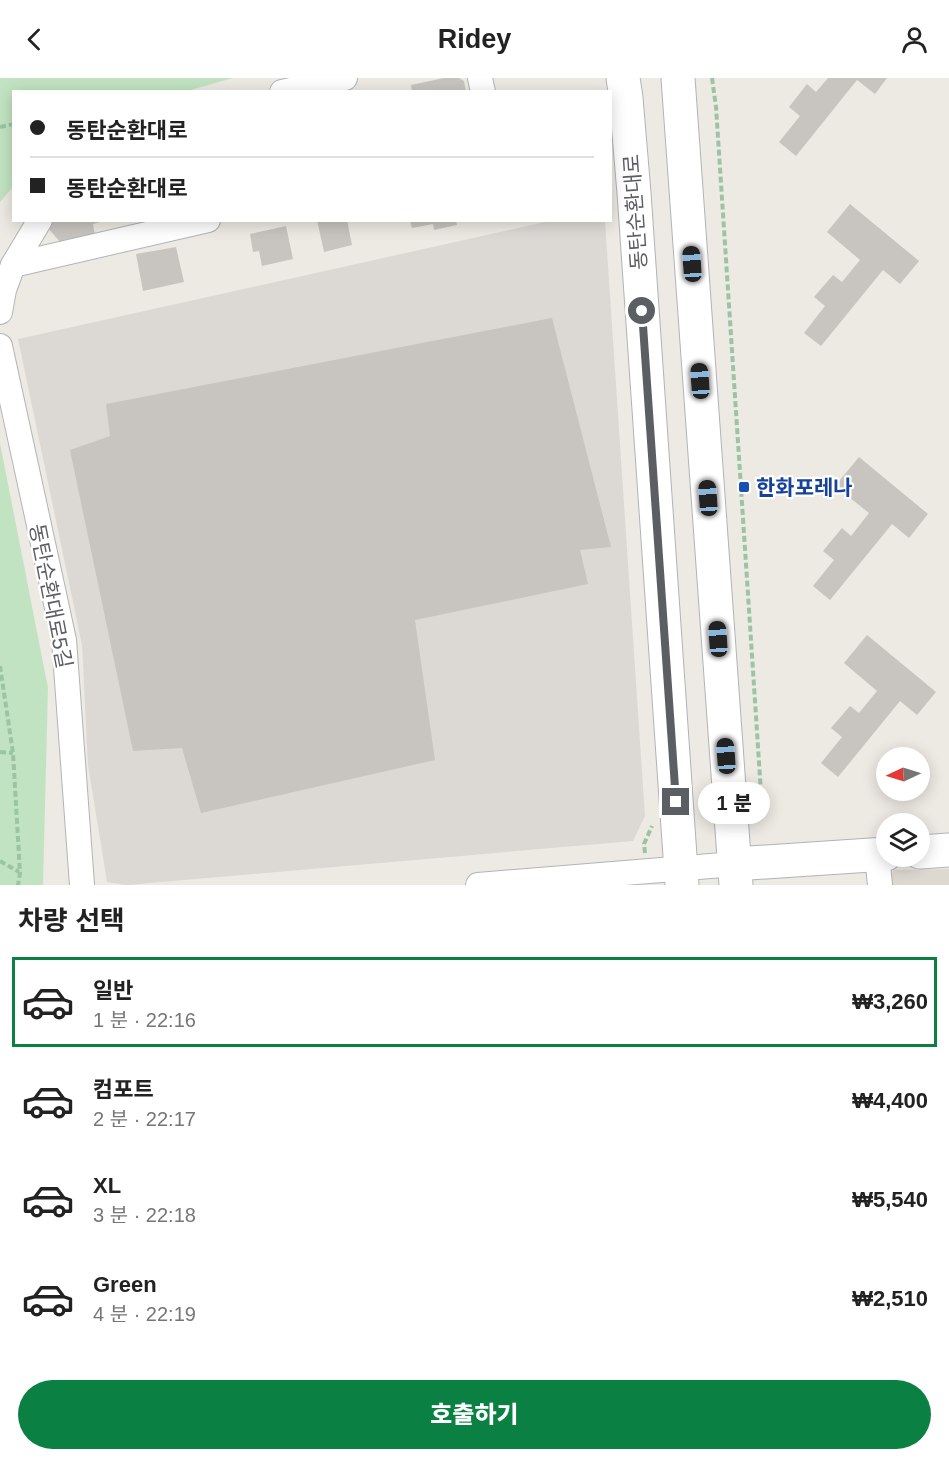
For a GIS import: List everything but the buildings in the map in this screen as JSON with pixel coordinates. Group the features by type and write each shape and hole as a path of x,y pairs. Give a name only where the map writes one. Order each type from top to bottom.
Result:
{"main road":[{"name":"동탄순환대로","path":"623,78 634,193 681,877"},
{"path":"678,78 735,874 876,865"},
{"path":"673,758 687,774 708,777 718,770 726,756"},
{"path":"930,851 949,850"}],"street":[{"path":"291,90 345,78"},
{"path":"0,312 4,290 13,265 39,222"},
{"path":"13,265 199,222"},
{"name":"동탄순환대로5길","path":"0,346 64,640 82,885"},
{"path":"478,885 735,874"}],"path":[{"path":"712,78 717,119 762,808 758,827"},
{"path":"0,666 13,753 20,873 18,885"},
{"path":"0,752 13,753"},
{"path":"0,861 20,873"}],"shaded area":[{"path":"545,222 605,222 645,816 633,841 127,885 107,882 88,765 82,645 18,339"},
{"path":"949,869 949,885 885,885 894,870"}],"green space":[{"path":"0,78 233,78 191,90 12,90 12,188 0,202"},
{"path":"0,443 48,688 43,885 0,885"}],"place":[{"name":"한화포레나","path":"744,487"}],"route":[{"path":"642,311 676,802"}]}
